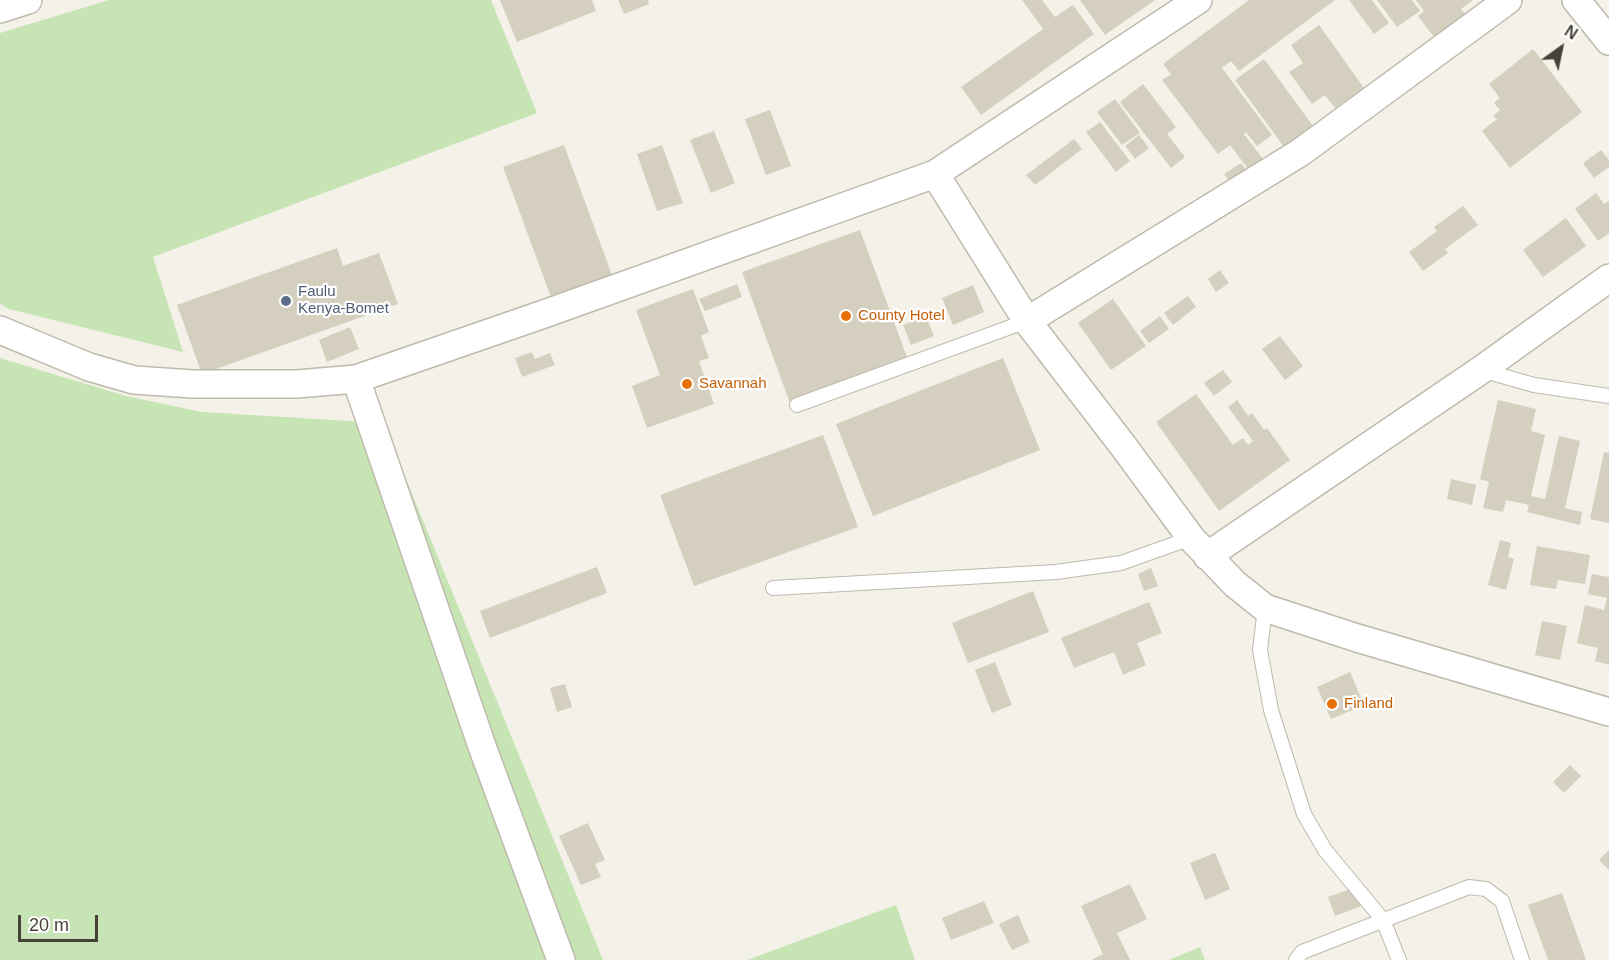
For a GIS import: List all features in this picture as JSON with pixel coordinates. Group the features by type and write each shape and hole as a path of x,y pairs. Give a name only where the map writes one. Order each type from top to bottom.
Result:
{"street":[{"path":"0,9 28,0"},
{"path":"0,330 89,367 134,380 193,384 297,384 356,379 935,174 1198,0"},
{"path":"1027,321 1301,152 1508,0"},
{"path":"1576,0 1609,41"},
{"path":"935,174 1027,321 1199,547 1234,584 1265,608 1609,712"},
{"path":"1199,547 1481,370 1609,278"},
{"path":"356,379 483,749 561,960"}],"lane":[{"path":"797,405 1027,321"},
{"path":"1481,370 1534,385 1609,396"},
{"path":"773,588 1056,573 1199,547"},
{"path":"1265,608 1260,650 1271,710 1304,814 1325,850 1383,920 1400,960"},
{"path":"1296,960 1302,952 1469,887 1486,889 1502,902 1522,960"}],"green space":[{"path":"109,0 491,0 537,113 153,257 183,352 9,309 0,304 0,33"},
{"path":"0,358 126,396 202,412 383,423 603,960 0,960"},
{"path":"896,905 915,960 747,960"},
{"path":"1200,947 1205,960 1169,960"}],"building":[{"path":"500,0 592,0 596,11 517,42"},
{"path":"618,0 648,0 649,4 624,14"},
{"path":"1022,0 1042,0 1055,17 1073,5 1094,34 981,115 961,87 1043,29"},
{"path":"1080,0 1155,0 1105,35"},
{"path":"1249,0 1335,0 1239,71 1231,61 1222,68 1272,135 1257,146 1246,132 1244,134 1263,159 1249,170 1230,145 1218,154 1162,80 1171,74 1163,64"},
{"path":"1349,0 1372,0 1389,23 1374,34"},
{"path":"1377,0 1412,0 1420,11 1397,27"},
{"path":"1416,0 1473,0 1461,9 1465,14 1434,37 1418,16 1424,11"},
{"path":"1319,25 1364,88 1335,108 1325,95 1312,104 1289,72 1303,63 1291,45"},
{"path":"1533,49 1582,112 1510,168 1482,131 1497,119 1493,116 1500,110 1494,103 1500,98 1489,84"},
{"path":"1264,59 1313,126 1284,147 1235,80"},
{"path":"1143,84 1176,127 1167,134 1185,157 1171,168 1120,102"},
{"path":"1115,99 1140,133 1122,145 1097,112"},
{"path":"770,110 791,166 766,175 745,119"},
{"path":"1100,122 1130,161 1116,172 1086,132"},
{"path":"714,131 735,183 711,193 690,140"},
{"path":"1139,135 1149,148 1135,159 1125,146"},
{"path":"1074,139 1082,149 1035,185 1026,175"},
{"path":"564,145 612,275 551,297 503,167"},
{"path":"662,145 683,203 657,211 637,154"},
{"path":"1601,150 1609,160 1609,167 1594,178 1583,163"},
{"path":"1241,163 1250,175 1233,187 1224,174"},
{"path":"1596,193 1604,204 1609,201 1609,233 1598,241 1575,209"},
{"path":"1463,206 1478,225 1445,249 1448,253 1423,271 1409,252 1437,231 1434,227"},
{"path":"1566,218 1586,246 1543,277 1523,250"},
{"path":"860,230 908,360 790,403 742,272"},
{"path":"337,248 343,266 379,253 398,304 202,374 177,305"},
{"path":"1220,270 1229,283 1216,292 1208,279"},
{"path":"737,284 742,297 705,311 699,299"},
{"path":"973,285 984,312 953,325 942,298"},
{"path":"693,289 709,332 701,336 709,358 699,361 714,404 647,428 632,386 660,375 636,310"},
{"path":"1188,296 1196,307 1173,325 1164,313"},
{"path":"1113,299 1146,346 1111,370 1078,323"},
{"path":"926,316 934,336 911,345 903,325"},
{"path":"1160,316 1169,329 1149,343 1140,331"},
{"path":"350,327 359,349 327,362 319,340"},
{"path":"1280,336 1303,366 1285,380 1262,349"},
{"path":"532,352 535,359 550,353 555,365 522,377 515,358"},
{"path":"1003,358 1040,450 873,516 836,424"},
{"path":"1223,370 1232,382 1214,396 1204,383"},
{"path":"1196,394 1233,445 1243,438 1248,445 1253,441 1228,407 1237,400 1248,416 1252,413 1264,430 1267,428 1290,460 1219,511 1156,422"},
{"path":"1498,400 1536,409 1531,431 1545,435 1531,496 1545,499 1559,436 1580,441 1565,508 1582,512 1580,525 1527,512 1529,505 1506,500 1503,512 1483,508 1489,482 1480,479"},
{"path":"823,435 858,527 694,586 660,495"},
{"path":"1604,452 1609,453 1609,523 1590,519"},
{"path":"1451,479 1476,485 1472,505 1447,499"},
{"path":"1500,540 1511,543 1508,557 1514,559 1506,590 1488,585"},
{"path":"1537,546 1590,555 1585,584 1558,580 1556,589 1530,585"},
{"path":"597,567 607,593 490,638 480,611"},
{"path":"1151,568 1158,586 1144,591 1138,574"},
{"path":"1592,574 1609,577 1609,665 1595,661 1598,648 1577,643 1585,605 1604,610 1607,598 1588,594"},
{"path":"1033,591 1049,632 968,663 952,623"},
{"path":"1149,602 1162,633 1137,643 1146,665 1123,675 1114,652 1074,668 1061,638"},
{"path":"1542,621 1567,626 1560,660 1535,655"},
{"path":"995,662 1012,705 992,713 975,670"},
{"path":"1350,672 1364,705 1331,719 1317,687"},
{"path":"565,684 572,707 557,712 550,688"},
{"path":"1570,765 1581,776 1564,793 1553,782"},
{"path":"588,823 605,860 595,864 601,877 581,885 559,836"},
{"path":"1609,850 1609,870 1599,860"},
{"path":"1215,853 1230,889 1205,900 1190,863"},
{"path":"1130,884 1147,919 1117,933 1130,960 1091,960 1103,954 1081,906"},
{"path":"1356,887 1362,906 1335,916 1328,897"},
{"path":"1562,893 1586,960 1548,960 1528,905"},
{"path":"984,901 994,923 951,940 942,918"},
{"path":"1018,915 1030,942 1012,950 999,924"}],"place":[{"name":"Faulu Kenya-Bomet","path":"286,301"},
{"name":"County Hotel","path":"846,316"},
{"name":"Savannah","path":"687,384"},
{"name":"Finland","path":"1332,704"}]}
